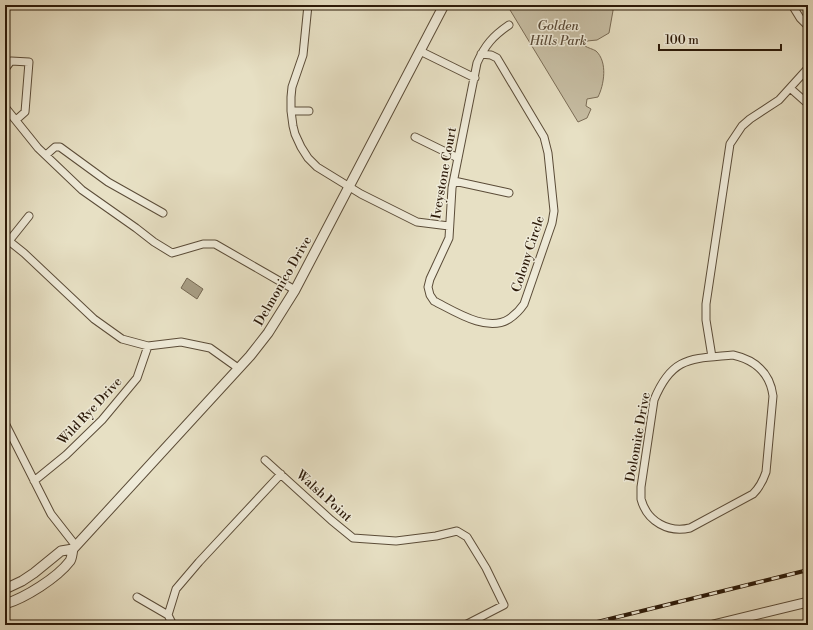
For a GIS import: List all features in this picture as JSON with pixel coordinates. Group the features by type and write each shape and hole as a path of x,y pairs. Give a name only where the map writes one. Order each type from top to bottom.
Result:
{"street":[{"name":"Iveystone Court","path":"308,5 302,55 292,87 291,111 295,134 308,158 317,167 349,186 417,222 449,226 454,181 477,63 489,41 509,25"},
{"name":"Delmonico Drive","path":"5,604 29,593 48,580 71,560 74,547 238,368 268,333 295,290 444,5"},
{"path":"792,5 800,18 808,26"},
{"path":"420,51 475,78"},
{"name":"Colony Circle","path":"449,226 449,238 446,247 430,279 428,287 430,295 434,301 476,321 489,324 508,320 518,312 524,304 552,224 554,211 548,152 544,136 497,58 491,55 481,54"},
{"path":"5,69 11,61 29,62 25,112 16,120"},
{"path":"712,357 706,320 706,304 730,144 742,126 779,100 808,68"},
{"path":"790,88 808,104"},
{"path":"5,107 46,155 82,190 154,242 172,253 203,244 215,244 295,290"},
{"path":"291,111 309,111"},
{"path":"415,137 458,158"},
{"path":"46,155 55,147 60,147 108,182 163,213"},
{"path":"454,181 509,193"},
{"path":"29,216 7,243 24,253 94,319 122,339 148,346 181,342 210,348 238,368"},
{"name":"Wild Rye Drive","path":"34,481 66,455 102,420 137,378 148,346"},
{"name":"Dolomite Drive","path":"733,355 741,357 760,368 772,386 773,396 766,472 759,488 753,494 690,528 680,530 670,529 652,519 642,500 641,487 654,400 666,377 683,362 692,359 712,357 733,355"},
{"path":"5,423 51,514 74,547"},
{"name":"Walsh Point","path":"265,460 353,538 396,540 436,536 457,532 468,537 486,568 504,605 465,625"},
{"name":"Walsh Point","path":"168,615 176,589 199,562 281,474"},
{"name":"Delmonico Drive","path":"5,590 34,573 61,551 74,547"},
{"path":"137,596 168,615 173,625"},
{"path":"713,625 808,602"}],"green space":[{"name":"Golden Hills Park","path":"507,5 614,5 609,33 597,40 587,41 585,46 596,51 600,56 604,74 598,97 587,99 586,106 591,109 587,118 578,122"}],"shaded area":[{"path":"187,278 203,289 197,299 181,288"}],"railway":[{"path":"585,625 808,570"}]}
